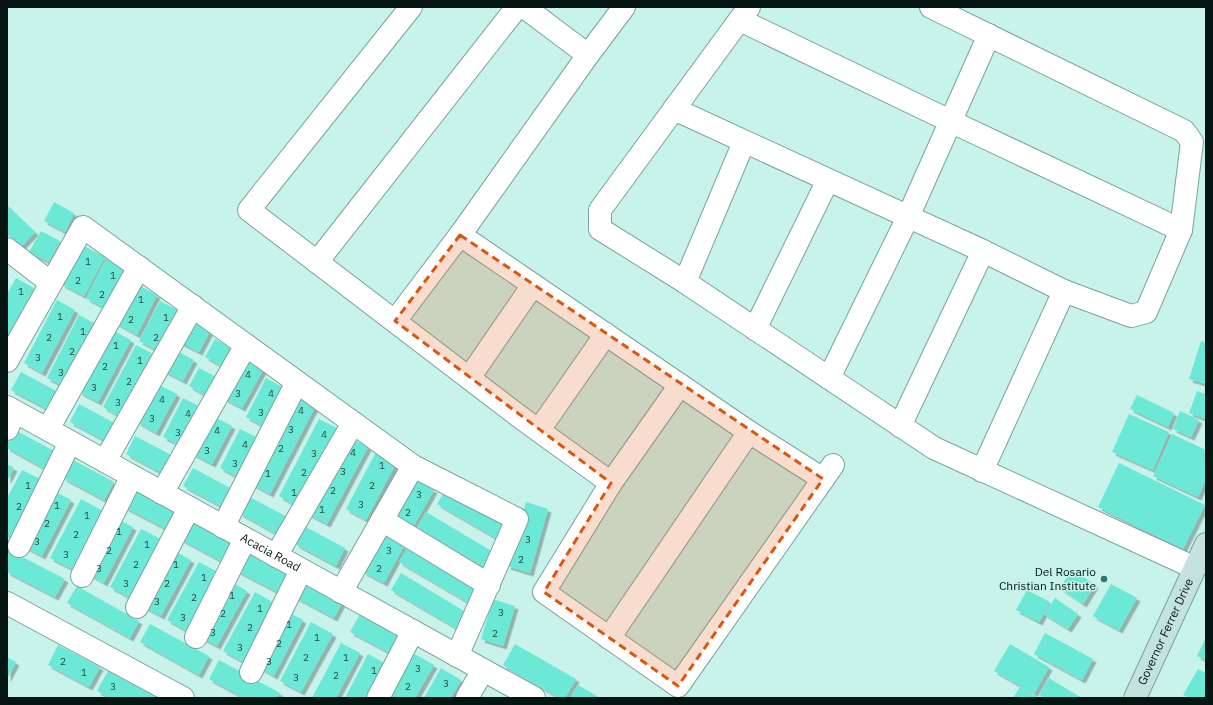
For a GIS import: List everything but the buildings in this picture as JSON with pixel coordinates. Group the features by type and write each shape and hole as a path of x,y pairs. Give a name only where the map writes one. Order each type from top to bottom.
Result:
{"main road":[{"name":"Governor Ferrer Drive","path":"1135,698 1206,544"}],"street":[{"path":"411,7 249,210 611,484"},
{"path":"317,262 517,7"},
{"path":"524,7 588,55"},
{"path":"395,321 460,235 624,7"},
{"path":"674,109 983,251 1064,291 1131,316 1146,312 1181,230 1192,142 1184,131 931,7"},
{"path":"1181,230 950,121 745,13 600,210 600,229 685,282 934,448 1195,568"},
{"path":"829,378 908,217 989,35"},
{"path":"685,282 744,142"},
{"path":"755,330 828,180"},
{"path":"7,361 83,227 413,466 517,519 457,656"},
{"path":"460,235 749,432 828,472 678,686 544,592 611,484 680,385"},
{"path":"7,249 51,283"},
{"path":"900,426 983,251"},
{"path":"48,430 139,268"},
{"path":"469,378 533,285"},
{"path":"982,471 1064,291"},
{"path":"105,461 193,306"},
{"path":"539,430 606,334"},
{"path":"162,493 246,345"},
{"path":"223,526 297,382"},
{"name":"Acacia Road","path":"10,416 48,430 534,698"},
{"path":"276,556 353,423"},
{"path":"610,638 749,432"},
{"path":"18,546 70,442"},
{"path":"341,592 413,466"},
{"path":"82,576 132,476"},
{"path":"137,607 189,508"},
{"path":"382,520 489,585"},
{"path":"196,637 245,539"},
{"path":"251,672 301,570"},
{"path":"7,603 183,698"},
{"path":"378,698 412,631"},
{"path":"467,698 483,670"}],"highlighted area":[{"path":"460,235 823,479 678,686 544,592 611,483 395,321"}],"place":[{"name":"Del Rosario Christian Institute","path":"1104,579"}]}
